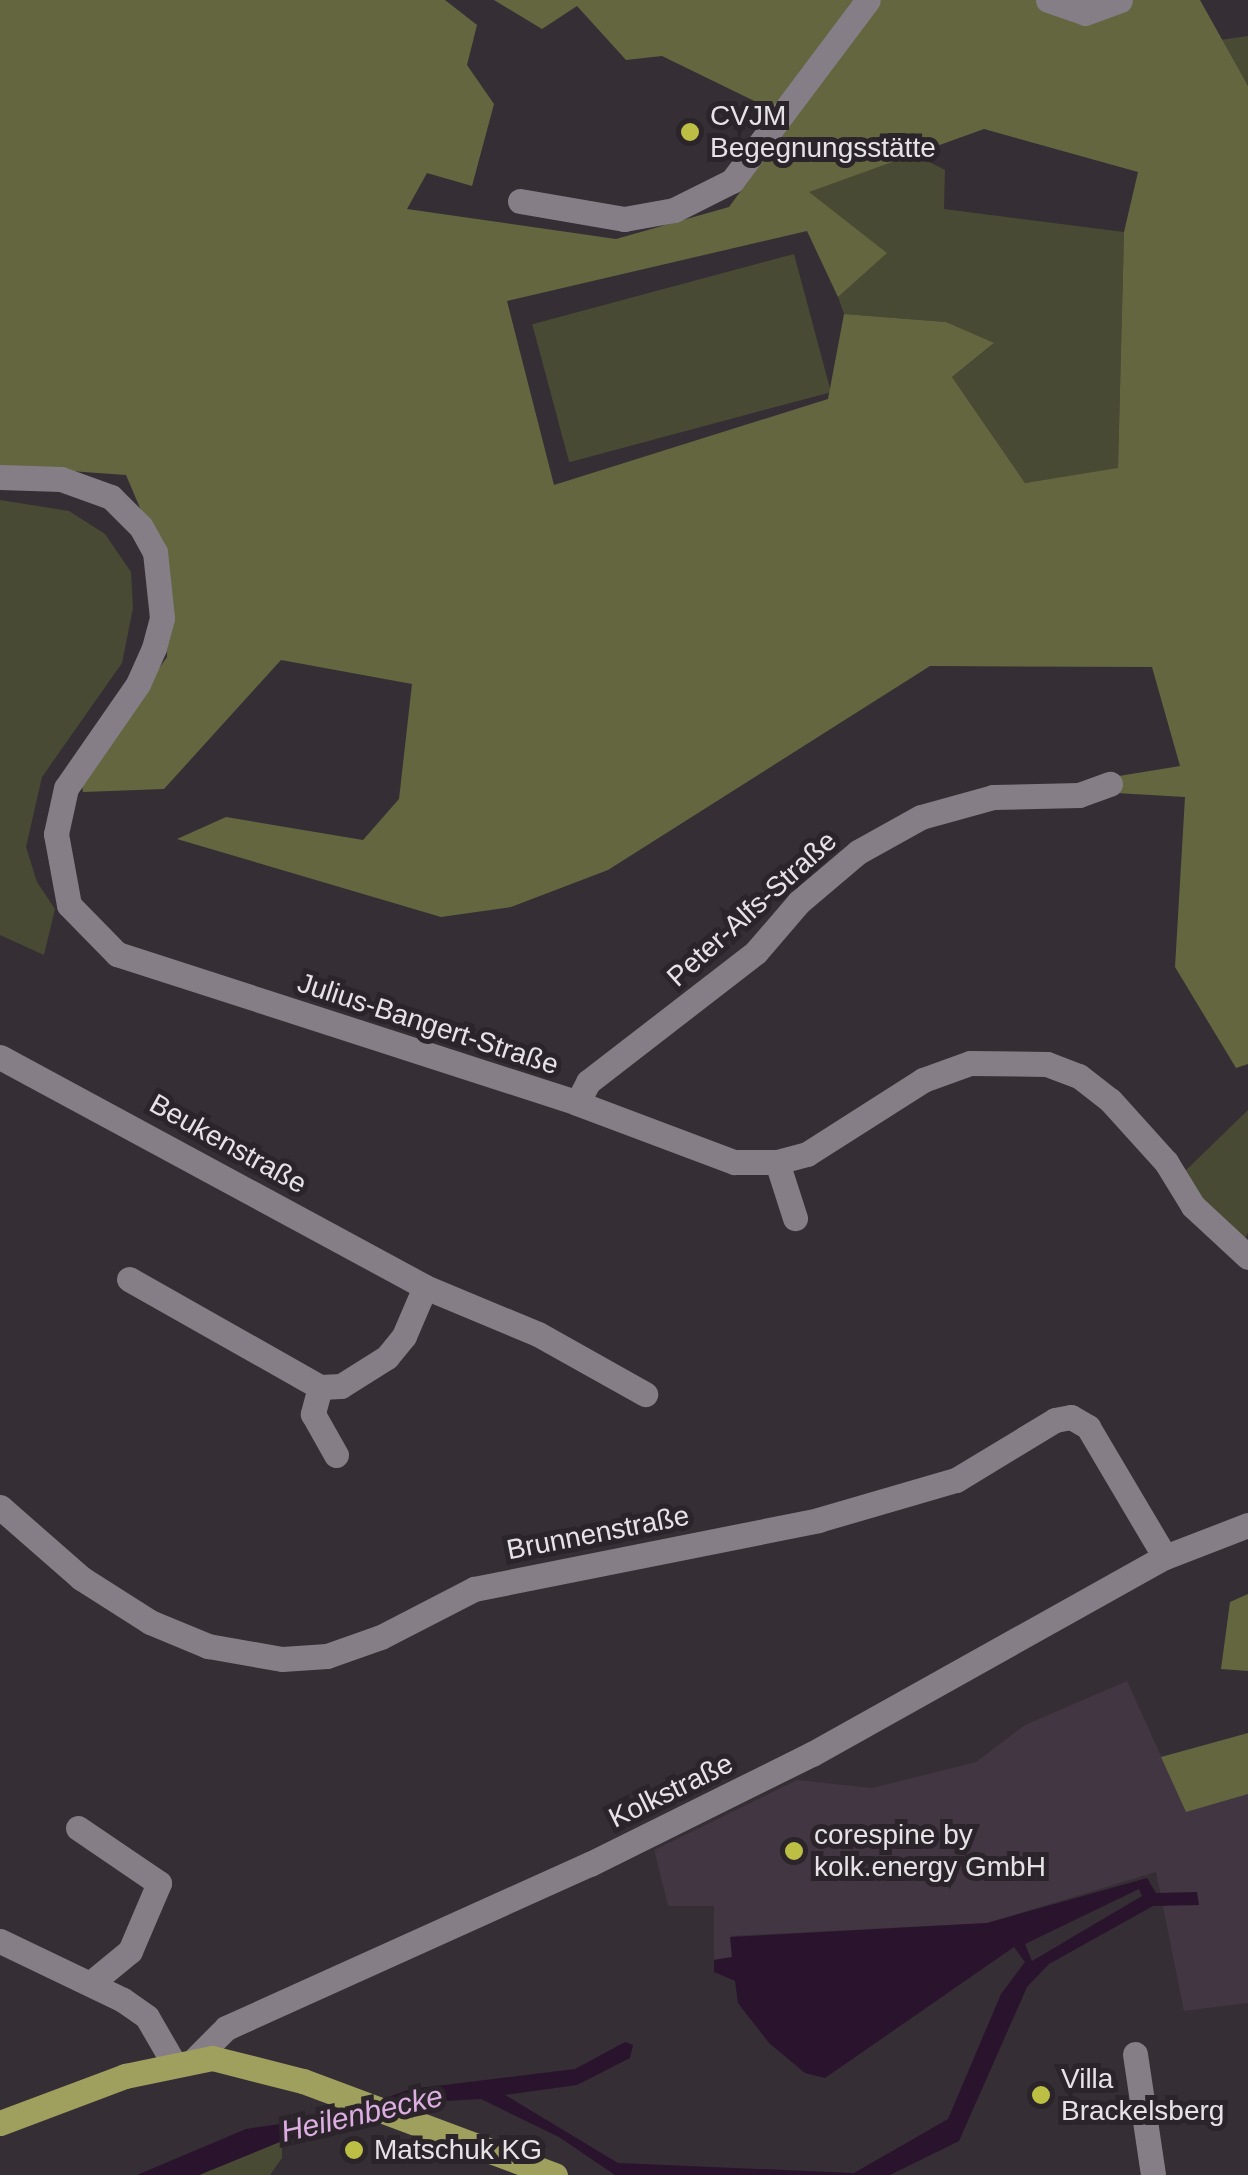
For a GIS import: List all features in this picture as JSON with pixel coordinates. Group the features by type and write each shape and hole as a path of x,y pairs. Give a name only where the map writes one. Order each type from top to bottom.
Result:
{"main road":[{"path":"0,2122 185,2060 244,2062 361,2101 555,2175"}],"street":[{"path":"520,201 624,219 674,210 732,181 868,0"},
{"path":"1048,0 1086,13 1120,0"},
{"name":"Julius-Bangert-Straße","path":"0,476 62,479 110,497 141,526 155,552 162,618 154,648 138,684 60,801 58,868 81,922 117,954 577,1104 734,1162 777,1162 807,1154 922,1080 970,1063 1048,1064 1078,1076 1110,1100 1166,1162 1193,1206 1248,1257"},
{"name":"Peter-Alfs-Straße","path":"577,1104 588,1082 756,952 799,902 858,852 921,818 992,797 1079,795 1110,784"},
{"name":"Beukenstraße","path":"0,1057 425,1286 538,1334 645,1394"},
{"path":"777,1162 795,1218"},
{"path":"129,1279 320,1387 341,1386 387,1358 404,1336 425,1286"},
{"path":"320,1387 313,1414 336,1455"},
{"name":"Brunnenstraße","path":"0,1507 81,1578 150,1622 208,1646 282,1659 327,1656 382,1637 474,1588 818,1520 956,1480 1054,1420 1072,1417 1088,1426 1165,1557"},
{"path":"1165,1557 1248,1525"},
{"name":"Kolkstraße","path":"185,2060 226,2028 590,1864 812,1754 1165,1557"},
{"path":"78,1828 159,1883 130,1951 90,1983"},
{"path":"0,1941 90,1983 147,2017 185,2060"},
{"path":"1135,2054 1154,2175"}],"shaded area":[{"path":"1127,1681 1186,1811 1248,1793 1248,2003 1184,2011 1156,1872 987,1923 731,1936 732,1957 714,1960 714,1906 668,1906 654,1850 797,1780 872,1788 976,1762 1025,1725"}],"green space":[{"path":"0,0 445,0 477,25 467,65 494,104 472,186 427,173 407,209 616,239 729,207 793,120 662,56 626,60 577,6 542,29 494,0 1200,0 1248,86 1248,1064 1236,1068 1175,967 1185,797 1116,793 1119,776 1180,766 1152,667 930,666 608,870 511,907 441,917 177,839 226,817 363,840 399,799 412,684 281,660 164,789 83,792 81,778 167,657 168,574 126,475 0,466","holes":["984,129 1138,172 1124,232 1118,468 1025,483 952,377 994,343 946,322 844,314 828,399 554,485 507,301 807,231 838,297 887,253 809,192"]},
{"path":"1248,36 1248,86 1220,40"},
{"path":"914,154 945,170 944,209 1124,232 1118,469 1025,483 952,377 993,344 946,322 844,314 838,297 886,253 807,192"},
{"path":"794,254 831,392 569,462 532,324"},
{"path":"0,500 69,511 105,534 131,572 133,608 122,663 42,777 26,847 37,882 55,909 44,955 0,935"},
{"path":"1248,1110 1248,1233 1241,1246 1181,1175"},
{"path":"1248,1594 1248,1671 1221,1669 1230,1602"},
{"path":"1248,1733 1248,1794 1186,1812 1161,1757"},
{"path":"282,2141 282,2158 270,2175 199,2175"}],"water":[{"name":"Heilenbecke","path":"1147,1878 1156,1893 1197,1892 1199,1905 1153,1906 1049,1964 1027,1987 959,2141 890,2175 615,2175 559,2137 481,2099 427,2102 282,2141 199,2175 137,2175 246,2129 335,2116 411,2089 575,2069 625,2042 633,2045 630,2058 577,2085 505,2095 618,2163 854,2173 948,2119 1001,1994 1025,1962 1014,1947 825,2078 805,2073 769,2043 738,2003 735,1981 714,1972 714,1960 732,1957 730,1937 987,1923","holes":["1139,1889 1142,1896 1032,1961 1025,1944"]}],"place":[{"name":"CVJM Begegnungsstätte","path":"690,132"},
{"name":"corespine by kolk.energy GmbH","path":"794,1851"},
{"name":"Villa Brackelsberg","path":"1041,2095"},
{"name":"Matschuk KG","path":"354,2150"}]}
